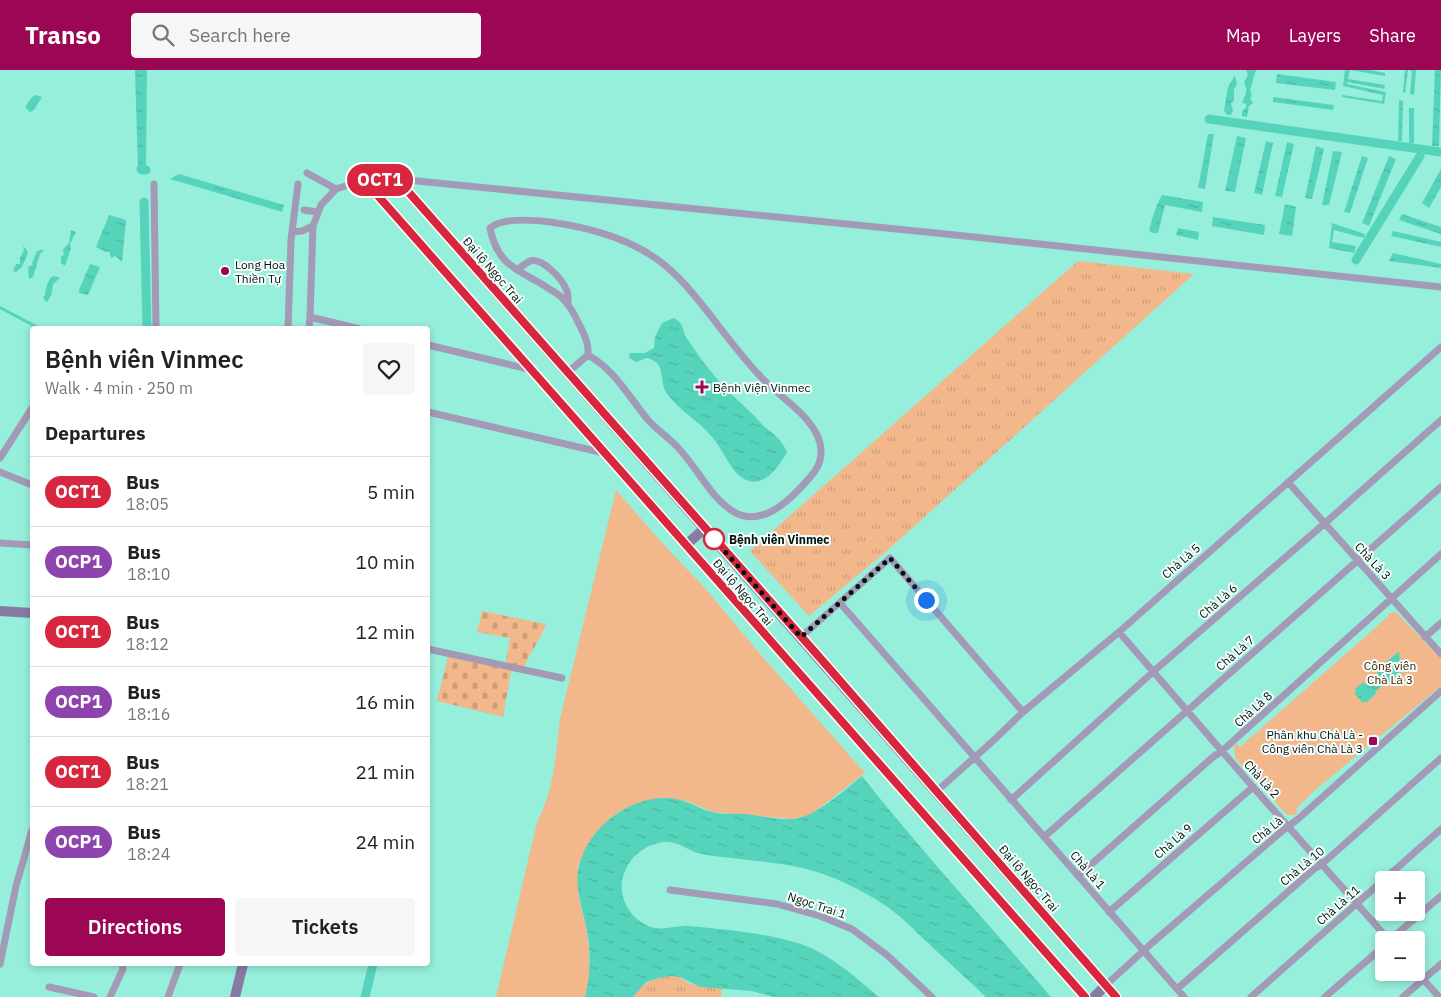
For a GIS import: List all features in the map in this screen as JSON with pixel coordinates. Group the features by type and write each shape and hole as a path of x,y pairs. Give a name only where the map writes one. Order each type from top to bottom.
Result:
{"main road":[{"name":"Đại lộ Ngọc Trai","path":"397,179 937,791 1116,997"},
{"name":"Đại lộ Ngọc Trai","path":"364,180 1085,997"},
{"path":"686,545 705,528"},
{"path":"0,611 30,613"},
{"path":"235,997 243,966"},
{"path":"1094,997 1106,985"}],"street":[{"path":"307,173 336,189"},
{"path":"309,326 313,226 317,212 328,196 336,189 364,180 397,179 1441,286"},
{"path":"154,184 156,326"},
{"path":"288,326 292,232 298,184"},
{"path":"304,210 317,212"},
{"path":"568,373 588,355 589,349 585,334 568,304 560,296 516,270 499,255 492,240 490,228 496,223 538,221 578,226 621,240 658,260 688,288 762,378 802,415 818,436 821,448 820,460 814,472 793,498 768,513 748,517 734,512 715,496 682,451 658,431 620,383 601,363 588,355"},
{"path":"292,232 302,231 313,226"},
{"path":"516,270 531,260 547,265 565,286 568,304"},
{"path":"310,316 356,326"},
{"path":"430,345 533,370"},
{"name":"Chà Là 5","path":"937,791 1023,712 1119,632 1441,347"},
{"path":"0,458 30,411"},
{"path":"430,412 605,453"},
{"name":"Chà Là 6","path":"1011,800 1154,671 1441,420"},
{"path":"0,472 30,484"},
{"name":"Chà Là 3","path":"1288,482 1356,561 1392,598 1441,654"},
{"name":"Chà Là 7","path":"1044,837 1441,487"},
{"path":"0,544 30,544"},
{"name":"Chà Là 8","path":"1078,876 1213,757 1222,752 1441,554"},
{"path":"801,637 890,558 1023,712"},
{"name":"Chà Là 1","path":"840,602 1184,997"},
{"path":"1425,637 1441,623"},
{"name":"Chà Là 2","path":"1119,632 1321,865 1382,931"},
{"path":"430,649 562,678"},
{"name":"Chà Là","path":"1106,985 1441,691"},
{"name":"Chà Là 10","path":"1177,989 1314,869 1321,865 1441,758"},
{"name":"Chà Là 9","path":"1109,912 1253,787"},
{"name":"Chà Là 11","path":"1250,997 1441,829"},
{"path":"0,964 16,886 30,837"},
{"name":"Ngọc Trai 1","path":"670,890 777,904 820,916 852,929 887,955 932,997"},
{"path":"1400,931 1441,896"},
{"path":"1325,997 1375,954"},
{"path":"1425,977 1441,964"},
{"path":"110,997 123,969 122,966"},
{"path":"168,997 179,966"},
{"path":"1403,997 1421,981"},
{"path":"1425,981 1439,997"},
{"path":"49,987 94,997"}],"green space":[{"path":"1078,261 1194,274 889,549 809,616 750,551"},
{"path":"616,490 704,587 865,773 810,815 792,819 713,812 686,801 665,798 638,803 620,811 609,819 591,839 578,867 579,899 586,926 589,950 589,982 585,997 496,997 537,822 551,785 560,719"},
{"path":"482,611 546,624 523,670 511,672 503,717 437,701 449,653 505,666 510,638 477,632"},
{"name":"Công viên Chà Là 3","path":"1394,612 1441,659 1441,686 1315,790 1296,809 1298,812 1294,815 1287,815 1235,758 1234,747 1236,744 1240,747 1389,616 1387,614"},
{"path":"671,976 680,977 690,984 722,988 721,997 633,997 644,984"}],"water":[{"path":"135,70 147,70 146,170 138,170"},
{"path":"1246,70 1256,70 1250,90 1252,96 1250,98 1253,103 1249,106 1247,117 1242,116 1242,112 1246,107 1246,104 1242,103 1246,91 1244,82 1248,75"},
{"path":"1345,70 1350,70 1348,79 1385,85 1384,89 1348,82 1347,84 1386,92 1384,104 1342,97 1342,95 1382,101 1383,95 1343,86"},
{"path":"1350,70 1370,70 1385,73 1385,76"},
{"path":"1405,70 1408,70 1405,93 1403,92"},
{"path":"1408,70 1416,70 1414,95 1410,94 1412,71"},
{"path":"1435,70 1441,70 1439,146 1432,146"},
{"path":"1277,74 1336,82 1335,90 1276,83"},
{"path":"1235,75 1237,85 1234,89 1234,101 1231,103 1233,111 1231,115 1227,115 1224,111 1228,87"},
{"path":"36,95 42,97 34,110 30,112 25,107 32,97"},
{"path":"1273,97 1334,105 1333,110 1273,102"},
{"path":"1399,100 1403,101 1402,141 1398,141"},
{"path":"1409,108 1414,108 1414,143 1409,143"},
{"path":"1208,134 1214,134 1205,189 1198,188"},
{"path":"1237,136 1246,138 1235,192 1225,191"},
{"path":"1266,141 1273,143 1262,195 1254,193"},
{"path":"1287,142 1294,144 1282,197 1275,196"},
{"path":"1316,146 1324,149 1312,199 1305,198"},
{"path":"1333,151 1342,152 1329,205 1322,205"},
{"path":"1362,156 1368,158 1350,213 1344,212"},
{"path":"1389,156 1396,159 1369,226 1362,223"},
{"path":"1441,169 1441,187 1429,208 1422,203"},
{"path":"179,174 284,205 282,212 170,179"},
{"path":"1162,195 1203,202 1202,212 1165,205 1158,233 1152,233 1149,230"},
{"path":"1285,204 1296,207 1292,236 1279,234"},
{"path":"1402,214 1441,227 1441,234 1399,220"},
{"path":"109,215 126,220 122,262 115,256 111,258 109,251 106,252 96,247"},
{"path":"1213,217 1265,225 1264,235 1212,226"},
{"path":"1332,223 1365,234 1364,238 1334,230 1332,242 1356,246 1354,253 1329,248"},
{"path":"1178,228 1199,232 1198,240 1176,235"},
{"path":"71,230 76,232 70,244 71,248 65,266 61,263 61,256 64,255 63,249 69,243"},
{"path":"1393,231 1441,242 1441,247 1391,236"},
{"path":"23,246 28,253 22,267 16,272 13,271 16,264 20,264 20,258 24,250"},
{"path":"44,250 40,254 33,277 29,279 29,266 33,265 32,263 37,251"},
{"path":"1393,253 1441,264 1441,268 1389,261"},
{"path":"90,264 100,267 88,295 79,293 79,290"},
{"path":"53,276 60,278 53,284 51,296 47,302 43,297 45,296 48,282"},
{"path":"0,306 38,326 31,326 0,309"},
{"path":"674,318 682,325 691,345 723,385 784,446 787,452 769,476 756,482 749,481 737,474 712,437 668,395 663,385 658,364 647,358 636,362 629,358 630,353 645,353 654,348 655,337 662,323"},
{"path":"1398,652 1400,660 1410,664 1388,684 1386,682 1366,703 1365,701 1363,703 1354,693 1355,689 1363,682 1365,684 1378,673 1377,670"},
{"path":"862,776 1051,997 986,997 894,912 870,896 836,879 803,868 702,854 679,844 663,842 643,849 633,858 625,870 622,882 623,897 627,907 640,921 656,928 685,926 715,928 794,942 818,951 829,958 879,997 773,997 752,991 700,987 680,977 671,976 646,982 633,997 585,997 589,970 589,952 588,935 577,881 579,866 591,839 611,818 623,809 637,803 651,799 672,798 716,813 746,814 780,819 800,818 828,803"}],"waterway":[{"path":"1209,119 1441,152"},
{"path":"1356,260 1420,156"},
{"path":"142,170 146,170"},
{"path":"144,202 147,326"},
{"path":"365,997 373,966"}],"bus line":[{"name":"OCT1","path":"1085,997 364,180 397,179 814,651 1116,997"}],"place":[{"name":"Long Hoa Thiền Tự","path":"225,271"},
{"name":"Bệnh Viện Vinmec","path":"702,387"},
{"name":"Bệnh viên Vinmec","path":"714,539"},
{"name":"Phân khu Chà Là - Công viên Chà Là 3","path":"1373,741"}],"route":[{"path":"714,539 801,637 890,558 926,600"}]}
